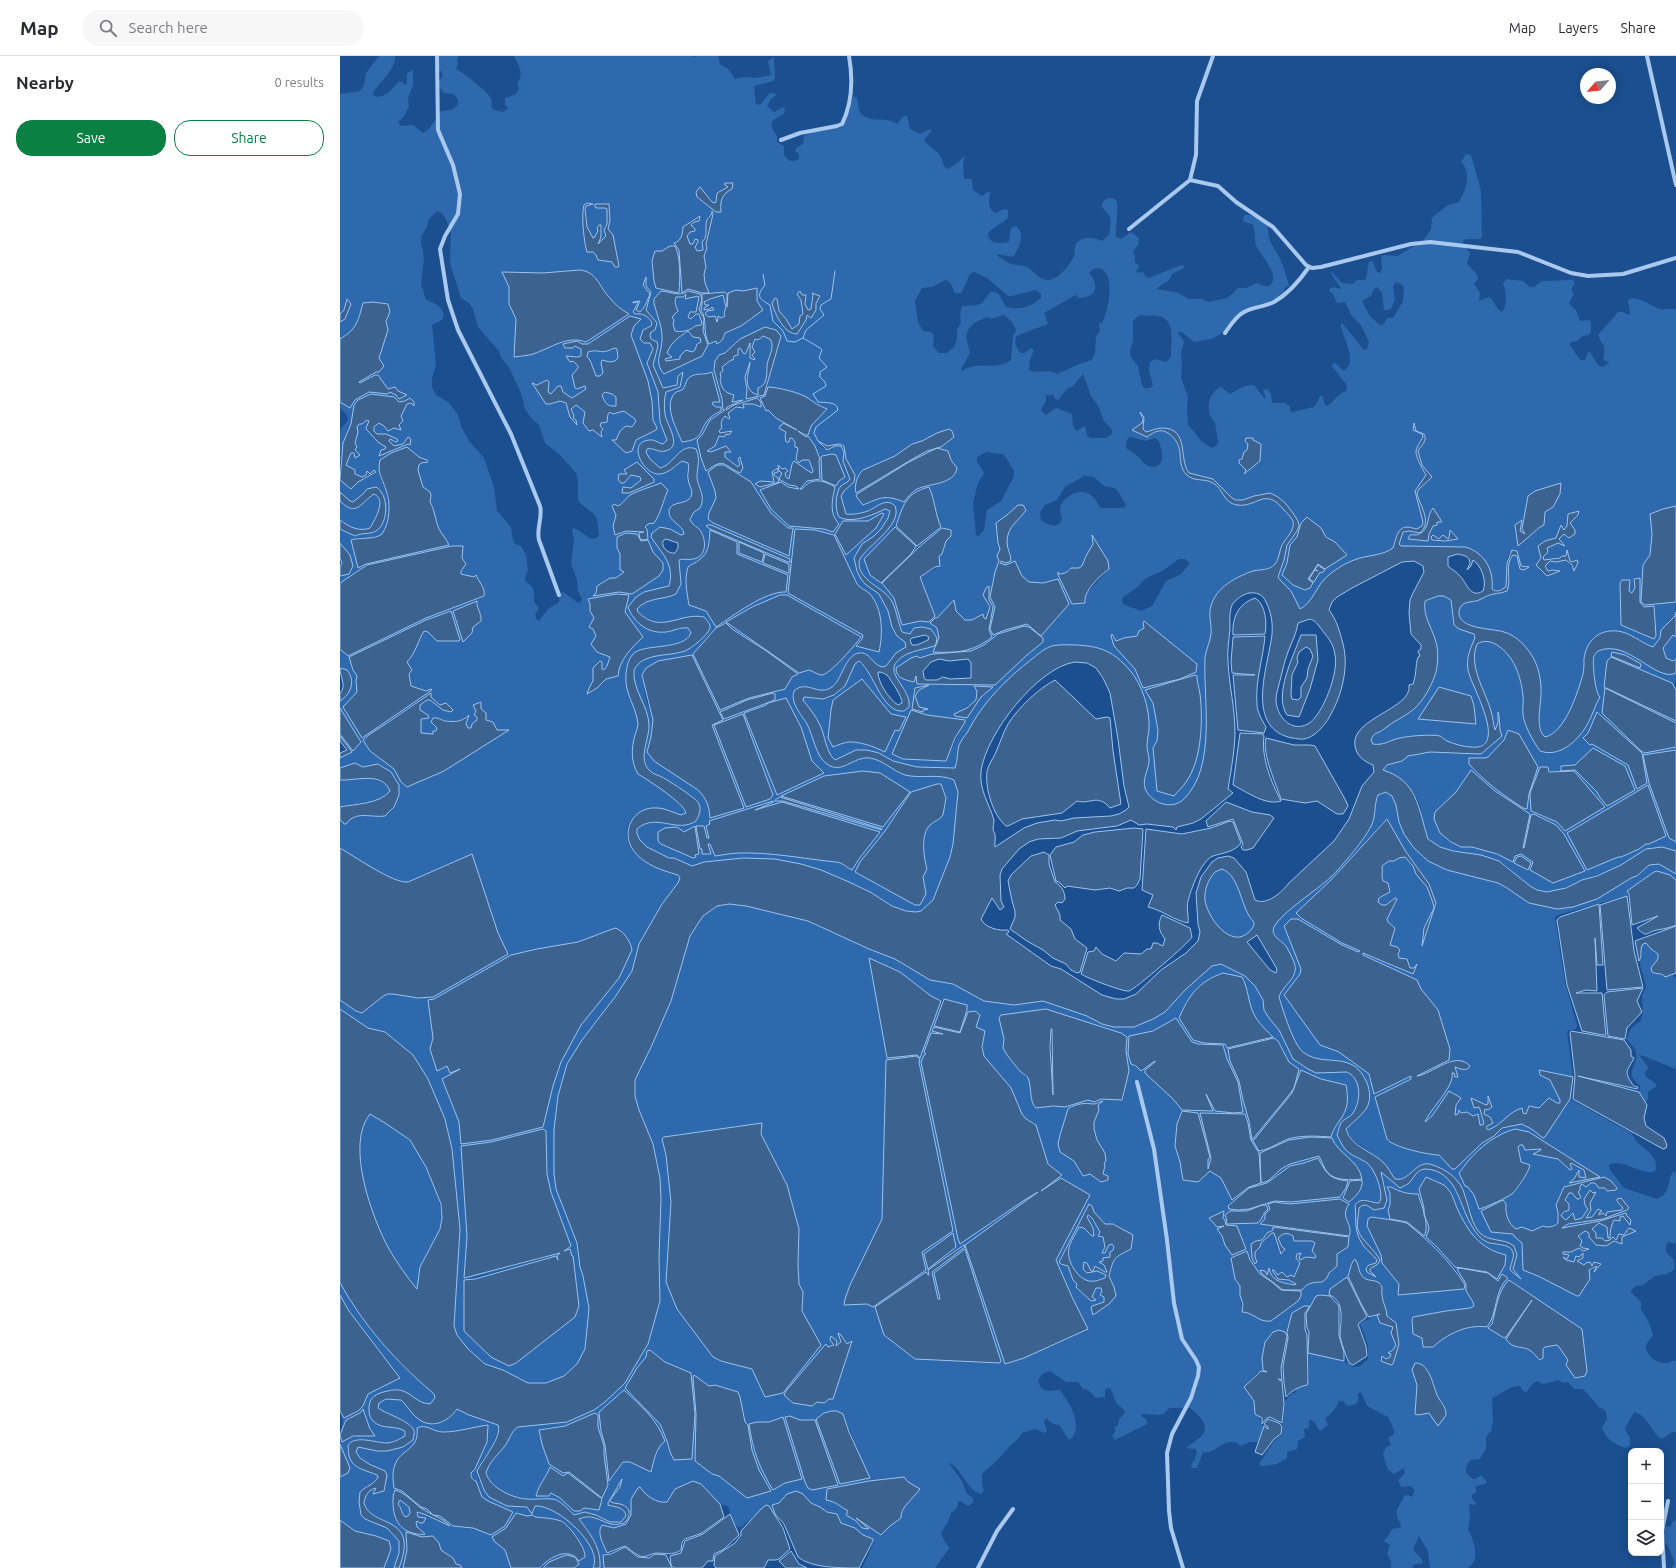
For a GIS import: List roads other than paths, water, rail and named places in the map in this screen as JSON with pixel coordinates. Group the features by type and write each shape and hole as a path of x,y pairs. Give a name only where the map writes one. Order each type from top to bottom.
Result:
{"street":[{"path":"438,56 438,130 453,165 460,194 458,214 445,236 440,250 448,300 458,330 511,434 540,506 541,515 538,531 539,540 559,595"},
{"path":"782,140 797,134 837,126 843,123 852,87 849,56"},
{"path":"1129,229 1190,180 1196,155 1197,101 1213,56"},
{"path":"1647,56 1676,185"},
{"path":"1190,180 1218,186 1236,202 1273,227 1309,267 1321,267 1411,244 1430,242 1518,252 1571,273 1588,276 1623,274 1676,258"},
{"path":"1225,333 1237,317 1243,313 1266,306 1280,298 1298,282 1309,267"},
{"path":"1137,1082 1154,1149 1168,1247 1174,1303 1180,1333 1198,1363 1199,1371 1191,1398 1172,1434 1168,1448 1169,1511 1171,1528 1183,1568"},
{"path":"1664,1568 1662,1531 1668,1501"},
{"path":"978,1568 997,1532 1013,1509"}],"waterway":[{"path":"818,441 814,433 816,427 838,410 833,404 818,402 813,394 826,386 825,382 820,377 820,372 827,367 819,358 822,350 803,338 806,330 824,315 820,309 821,305 831,299 835,271"},
{"path":"763,274 765,285 760,292 760,297 770,305 773,321 783,331 787,341 795,342 803,338"}]}
